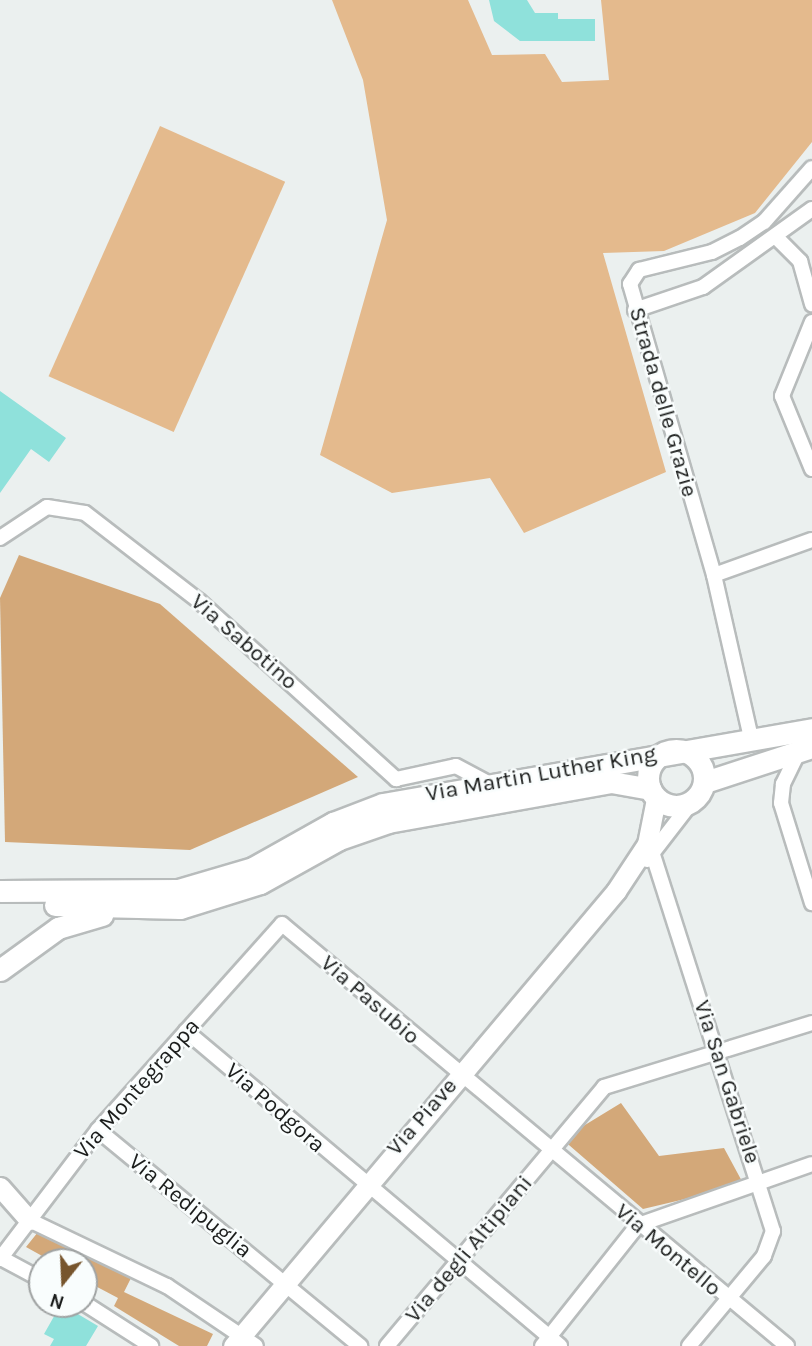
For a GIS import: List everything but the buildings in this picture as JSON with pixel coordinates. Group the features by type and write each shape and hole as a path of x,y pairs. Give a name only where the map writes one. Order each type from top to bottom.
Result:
{"main road":[{"path":"672,750 812,729"},
{"path":"672,750 696,758 705,782 806,749"},
{"name":"Via Martin Luther King","path":"0,891 139,892 214,883 383,804 486,782 672,750"},
{"name":"Via Martin Luther King","path":"0,905 139,910 219,899 339,839 388,822 611,782 653,794 652,764 672,750"},
{"name":"Via Piave","path":"691,803 705,782"},
{"path":"653,794 673,807 691,803"},
{"path":"0,970 58,928 139,910"}],"street":[{"name":"Strada delle Grazie","path":"751,738 714,575 635,310 631,284 639,270 712,252 740,238 764,222 812,168"},
{"path":"635,310 703,287 777,238 812,208"},
{"path":"777,238 800,261 812,304"},
{"path":"812,321 782,396 812,469"},
{"name":"Via Sabotino","path":"0,538 47,507 85,513 199,601 396,779 456,766 486,782"},
{"path":"714,575 812,540"},
{"path":"806,749 783,784 781,803 812,903"},
{"name":"Via Piave","path":"616,891 647,844 653,794"},
{"name":"Via Piave","path":"244,1342 283,1281 616,891 653,855 691,803"},
{"name":"Via San Gabriele","path":"653,855 759,1180 773,1231 771,1242 689,1346"},
{"name":"Via Pasubio","path":"282,924 551,1153"},
{"name":"Via Montegrappa","path":"0,1258 98,1130 282,924"},
{"name":"Via degli Altipiani","path":"387,1346 604,1087 718,1055 812,1023"},
{"name":"Via Podgora","path":"186,1031 550,1343"},
{"name":"Via Redipuglia","path":"98,1130 359,1346"},
{"name":"Via Montello","path":"551,1153 787,1346"},
{"path":"550,1343 638,1225 759,1180 812,1164"},
{"path":"0,1187 29,1220 167,1286 244,1342"},
{"path":"0,1258 28,1273"},
{"path":"98,1312 151,1346"}],"shaded area":[{"path":"332,0 468,0 492,55 545,54 562,82 609,80 601,0 812,0 812,142 755,213 664,251 603,253 666,472 524,533 490,478 392,493 320,455 387,220 363,80"},
{"path":"160,126 285,182 174,432 49,376"},
{"path":"19,555 160,604 358,777 190,850 5,842 0,598"},
{"path":"621,1103 659,1156 724,1148 744,1185 643,1209 562,1139"},
{"path":"38,1232 70,1248 28,1248 26,1247"},
{"path":"98,1262 131,1278 124,1292 213,1334 207,1346 179,1346 114,1306 118,1298 98,1287"}]}
